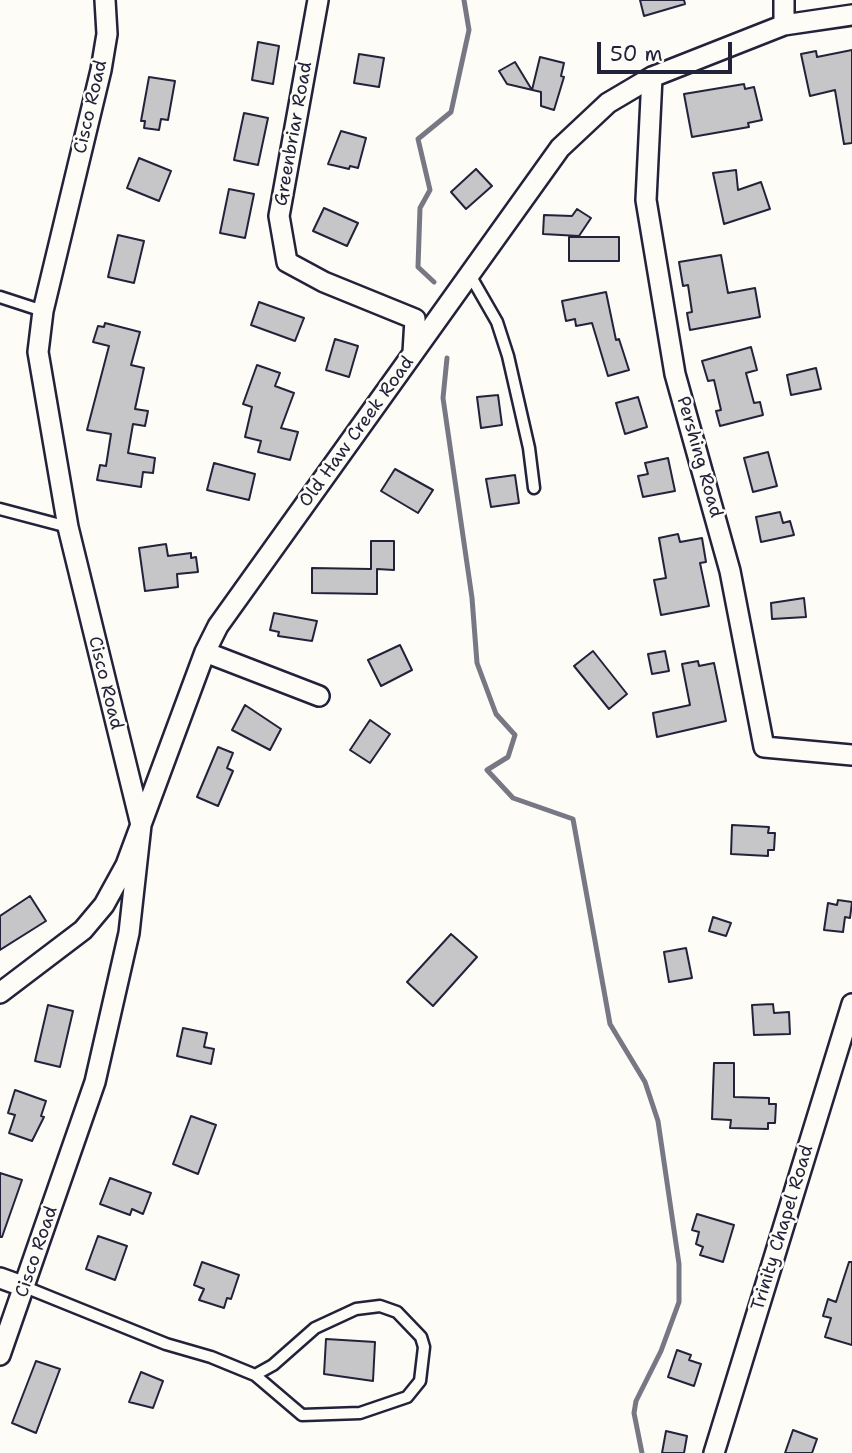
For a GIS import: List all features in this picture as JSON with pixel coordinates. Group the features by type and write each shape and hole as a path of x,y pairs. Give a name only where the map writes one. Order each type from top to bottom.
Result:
{"street":[{"name":"Cisco Road","path":"0,1354 95,1082 111,1023 129,933 141,825 68,527 38,352 43,311 101,70 107,34 105,0"},
{"name":"Greenbriar Road","path":"318,0 279,216 287,262 324,282 415,319 413,353"},
{"path":"784,25 785,0"},
{"name":"Old Haw Creek Road","path":"0,993 59,949 94,918 116,886 205,652 218,626 576,131 608,103 652,77 784,25 852,15"},
{"name":"Pershing Road","path":"652,77 646,200 675,374 730,571 764,747 852,755"},
{"path":"205,652 319,695"},
{"name":"Trinity Chapel Road","path":"714,1453 852,1004"},
{"path":"0,1278 25,1287"}],"lane":[{"path":"470,275 497,322 508,356 529,448 534,488"},
{"path":"0,297 43,311"},
{"path":"0,509 68,527"},
{"path":"25,1287 166,1344 211,1357 255,1375 302,1415 360,1413 407,1397 420,1381 424,1347 416,1330 397,1312 380,1306 356,1310 315,1328 273,1365 255,1375"}],"building":[{"path":"640,0 684,0 685,4 644,16"},
{"path":"258,42 279,46 273,84 252,80"},
{"path":"852,50 852,143 844,144 835,90 810,96 801,54 816,51 817,57"},
{"path":"359,54 384,58 379,87 354,83"},
{"path":"540,57 564,63 561,76 564,77 554,110 541,106 541,92 532,90"},
{"path":"515,62 532,90 507,84 499,71"},
{"path":"149,77 175,81 168,120 161,119 159,130 144,128 145,121 141,121"},
{"path":"744,84 745,89 754,87 762,120 748,123 749,127 692,137 684,94"},
{"path":"244,113 268,118 258,165 234,160"},
{"path":"341,131 366,138 358,168 350,166 349,169 328,164"},
{"path":"139,158 171,171 159,201 127,188"},
{"path":"476,169 492,186 466,209 451,192"},
{"path":"736,170 738,190 761,182 770,209 724,224 713,173"},
{"path":"229,189 254,194 245,238 220,233"},
{"path":"324,208 358,223 347,246 313,231"},
{"path":"577,209 591,218 579,236 543,234 544,215 572,216"},
{"path":"118,235 144,241 134,283 108,277"},
{"path":"569,237 619,237 619,261 569,261"},
{"path":"721,255 728,293 755,288 760,317 690,330 687,313 692,312 688,285 683,286 679,262"},
{"path":"606,292 616,340 619,339 629,370 608,376 592,323 576,326 575,319 566,321 562,301"},
{"path":"259,302 304,318 295,341 251,325"},
{"path":"105,323 140,332 131,365 144,368 135,409 148,411 145,426 133,424 128,453 155,458 153,473 143,472 141,487 97,480 100,465 106,466 111,434 87,430 109,346 93,342 98,326 104,327"},
{"path":"335,339 358,346 349,377 326,370"},
{"path":"751,347 757,370 746,373 754,403 760,402 763,415 720,426 716,411 721,410 714,380 708,381 702,361"},
{"path":"257,365 280,373 275,386 294,393 281,428 298,432 290,460 258,452 261,441 245,437 252,407 243,404"},
{"path":"816,368 821,389 791,395 787,375"},
{"path":"498,395 502,425 481,428 477,397"},
{"path":"638,397 647,427 625,434 616,403"},
{"path":"768,452 777,486 753,492 744,458"},
{"path":"668,458 675,491 643,497 638,476 648,474 645,463"},
{"path":"214,463 255,474 249,500 207,490"},
{"path":"395,469 433,490 418,513 381,491"},
{"path":"515,475 519,503 491,507 486,479"},
{"path":"780,512 783,523 790,521 794,535 761,542 756,517"},
{"path":"678,534 680,542 702,538 706,562 700,563 709,606 661,615 654,580 666,578 659,538"},
{"path":"371,541 394,541 394,570 377,569 377,594 312,593 312,568 371,569"},
{"path":"166,544 168,556 191,553 191,558 196,557 198,572 177,574 178,587 145,591 139,548"},
{"path":"804,598 806,617 772,619 771,603"},
{"path":"274,613 317,621 312,641 278,636 279,632 270,630"},
{"path":"400,645 412,670 381,686 368,660"},
{"path":"593,651 627,694 609,709 574,666"},
{"path":"665,651 669,671 652,674 648,654"},
{"path":"698,661 699,666 714,663 726,721 657,737 653,713 690,705 682,664"},
{"path":"245,705 281,729 270,750 232,730"},
{"path":"370,720 390,734 370,763 350,750"},
{"path":"218,747 233,753 227,768 233,771 218,806 197,797"},
{"path":"732,825 769,827 768,833 775,833 774,850 768,850 768,856 731,854"},
{"path":"30,896 46,921 0,950 0,916"},
{"path":"838,900 852,902 850,918 845,917 843,932 824,930 828,903 837,905"},
{"path":"713,917 731,923 726,936 709,931"},
{"path":"451,934 477,957 433,1006 407,982"},
{"path":"686,948 692,978 669,982 664,952"},
{"path":"773,1004 774,1013 789,1012 790,1034 754,1035 752,1005"},
{"path":"48,1005 73,1011 60,1067 35,1061"},
{"path":"183,1028 207,1033 204,1047 214,1049 211,1064 177,1056"},
{"path":"714,1063 734,1063 734,1097 769,1098 769,1104 776,1104 775,1123 768,1123 768,1129 730,1128 731,1120 712,1119"},
{"path":"15,1090 46,1101 41,1116 44,1117 32,1141 9,1133 15,1115 8,1113"},
{"path":"191,1116 216,1125 198,1174 173,1164"},
{"path":"0,1173 22,1180 2,1237 0,1237"},
{"path":"110,1178 151,1193 143,1214 132,1209 130,1215 100,1204"},
{"path":"697,1214 734,1225 723,1262 700,1255 703,1247 696,1244 699,1232 692,1230"},
{"path":"98,1236 127,1246 115,1280 86,1269"},
{"path":"202,1262 239,1275 231,1299 227,1298 224,1308 199,1300 204,1289 194,1285"},
{"path":"849,1262 852,1262 852,1345 825,1337 831,1318 823,1316 828,1299 836,1302"},
{"path":"326,1339 375,1342 373,1381 324,1374"},
{"path":"677,1350 691,1355 689,1360 701,1364 694,1386 668,1377"},
{"path":"36,1361 60,1369 36,1433 12,1423"},
{"path":"141,1372 163,1381 153,1408 129,1402"},
{"path":"793,1430 817,1439 812,1453 785,1453"},
{"path":"666,1431 687,1436 684,1453 662,1453"}],"waterway":[{"path":"434,282 418,267 420,208 430,190 418,139 451,112 469,30 464,0"},
{"path":"447,358 443,398 472,598 477,663 496,714 515,735 508,757 487,770 513,798 573,819 610,1024 645,1082 658,1121 679,1264 679,1302 661,1351 636,1401 634,1413 642,1453"}]}
